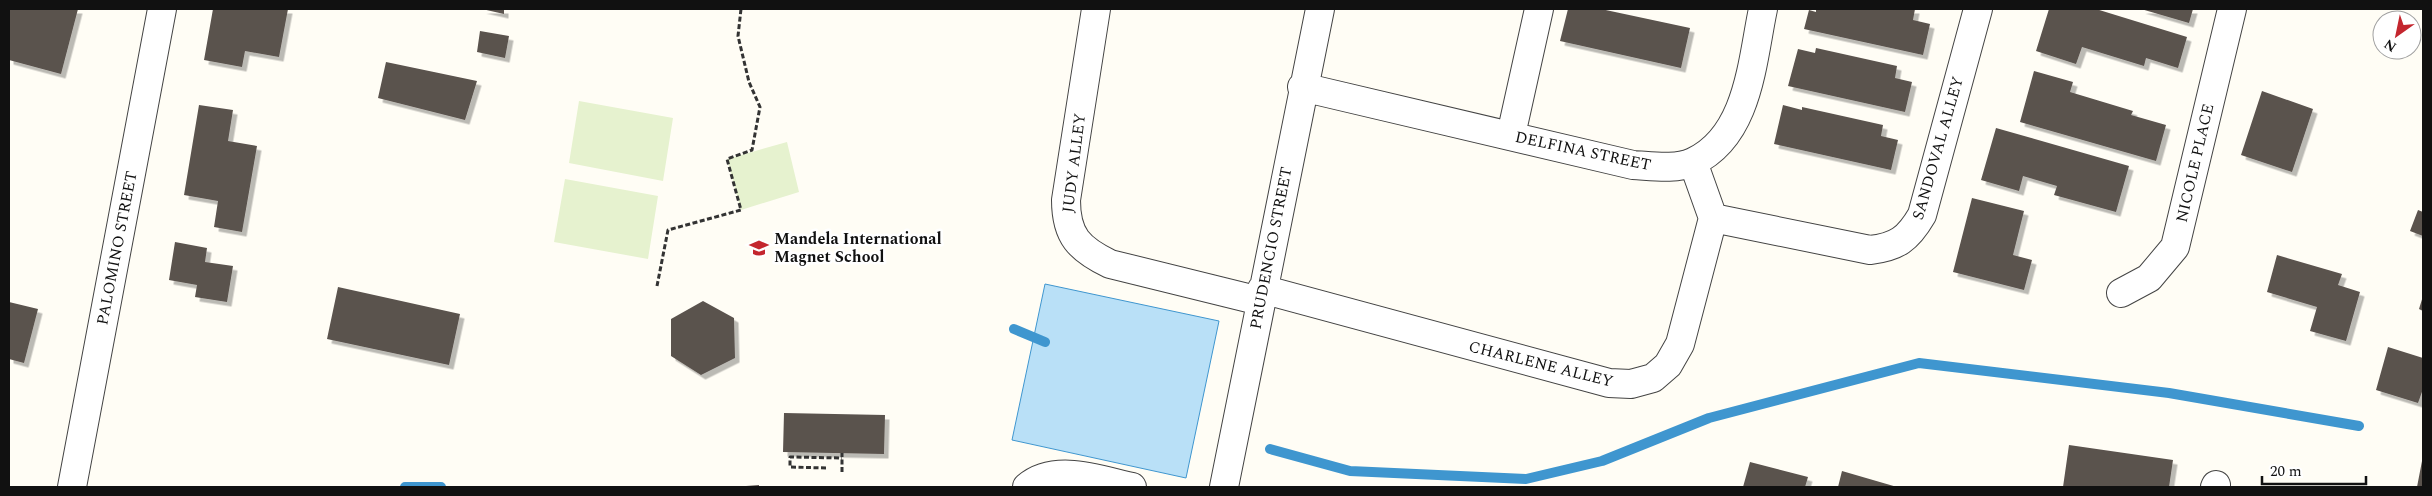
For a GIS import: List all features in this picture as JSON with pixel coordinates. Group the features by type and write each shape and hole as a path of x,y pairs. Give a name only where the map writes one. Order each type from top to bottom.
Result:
{"street":[{"name":"PALOMINO STREET","path":"72,487 162,9"},
{"name":"JUDY ALLEY","path":"1096,9 1066,200 1066,218 1071,232 1080,245 1110,264 1261,295"},
{"name":"PRUDENCIO STREET","path":"1224,487 1302,87 1320,9"},
{"path":"1511,135 1539,9"},
{"name":"DELFINA STREET","path":"1302,87 1633,165 1667,168 1693,162 1720,144 1736,120 1747,85 1763,9"},
{"name":"SANDOVAL ALLEY","path":"1713,218 1870,250 1887,248 1900,242 1914,228 1922,215 1978,9"},
{"name":"NICOLE PLACE","path":"2121,293 2149,278 2175,247 2232,9"},
{"path":"1693,162 1713,218"},
{"name":"CHARLENE ALLEY","path":"1261,295 1608,383 1631,384 1653,378 1668,365 1680,344 1713,218"},
{"path":"1028,487 1049,476 1072,475 1132,487"}],"path":[{"path":"657,286 668,230 740,210 727,159 752,150 760,107 749,82 738,36 741,9"},
{"path":"842,453 842,472"},
{"path":"826,468 790,467 790,457 842,458"}],"green space":[{"path":"579,101 673,118 663,181 569,163"},
{"path":"787,142 799,192 741,210 727,159"},
{"path":"565,179 658,196 648,259 554,242"}],"water":[{"path":"1045,284 1219,321 1186,478 1012,440"}],"building":[{"path":"9,9 78,9 61,74 9,60"},
{"path":"213,9 288,9 279,57 245,51 242,67 204,60"},
{"path":"482,9 504,9 504,14"},
{"path":"1568,9 1601,9 1690,28 1681,68 1560,41"},
{"path":"1816,9 1915,9 1913,20 1930,24 1923,55 1804,29 1809,10 1816,12"},
{"path":"2049,9 2096,9 2187,37 2178,68 2146,58 2144,66 2082,47 2076,64 2036,51"},
{"path":"2141,9 2193,9 2189,23"},
{"path":"480,31 509,36 505,58 477,52"},
{"path":"1816,48 1897,66 1895,78 1912,82 1905,112 1788,86 1798,49 1815,53"},
{"path":"386,62 477,81 465,120 378,98"},
{"path":"2034,71 2073,82 2070,92 2133,111 2131,115 2166,125 2156,161 2020,122"},
{"path":"2262,91 2313,109 2292,172 2241,155"},
{"path":"199,105 233,110 228,141 257,146 242,232 214,227 218,201 184,195"},
{"path":"1783,105 1802,110 1802,107 1883,125 1881,136 1898,140 1891,170 1774,144"},
{"path":"1996,128 2129,166 2116,212 2054,195 2057,186 2023,176 2019,191 1981,180"},
{"path":"1972,198 2024,211 2013,255 2032,260 2024,290 1953,272"},
{"path":"2418,210 2423,212 2423,236 2410,231"},
{"path":"175,242 207,248 205,262 233,266 227,302 195,297 197,285 169,280"},
{"path":"2277,255 2342,274 2338,285 2360,292 2346,341 2310,331 2317,307 2267,292"},
{"path":"338,287 460,314 449,365 327,339"},
{"path":"2423,296 2423,311 2419,309"},
{"path":"703,301 734,318 735,358 701,375 671,356 671,319"},
{"path":"9,302 38,309 24,363 9,359"},
{"path":"2388,347 2423,358 2423,389 2418,403 2376,390"},
{"path":"784,413 885,415 884,454 783,452"},
{"path":"2069,445 2173,460 2169,487 2063,487"},
{"path":"2422,461 2423,487 2417,487"},
{"path":"1750,462 1808,477 1805,487 1743,487"},
{"path":"1842,471 1897,487 1838,487"},
{"path":"759,485 759,487 746,487 746,486"}],"waterway":[{"path":"1014,329 1045,342"},
{"path":"1270,449 1350,471 1526,479 1602,461 1709,418 1919,363 2169,393 2359,426"},
{"path":"405,487 441,487"}],"place":[{"name":"Mandela International Magnet School","path":"759,248"}]}
